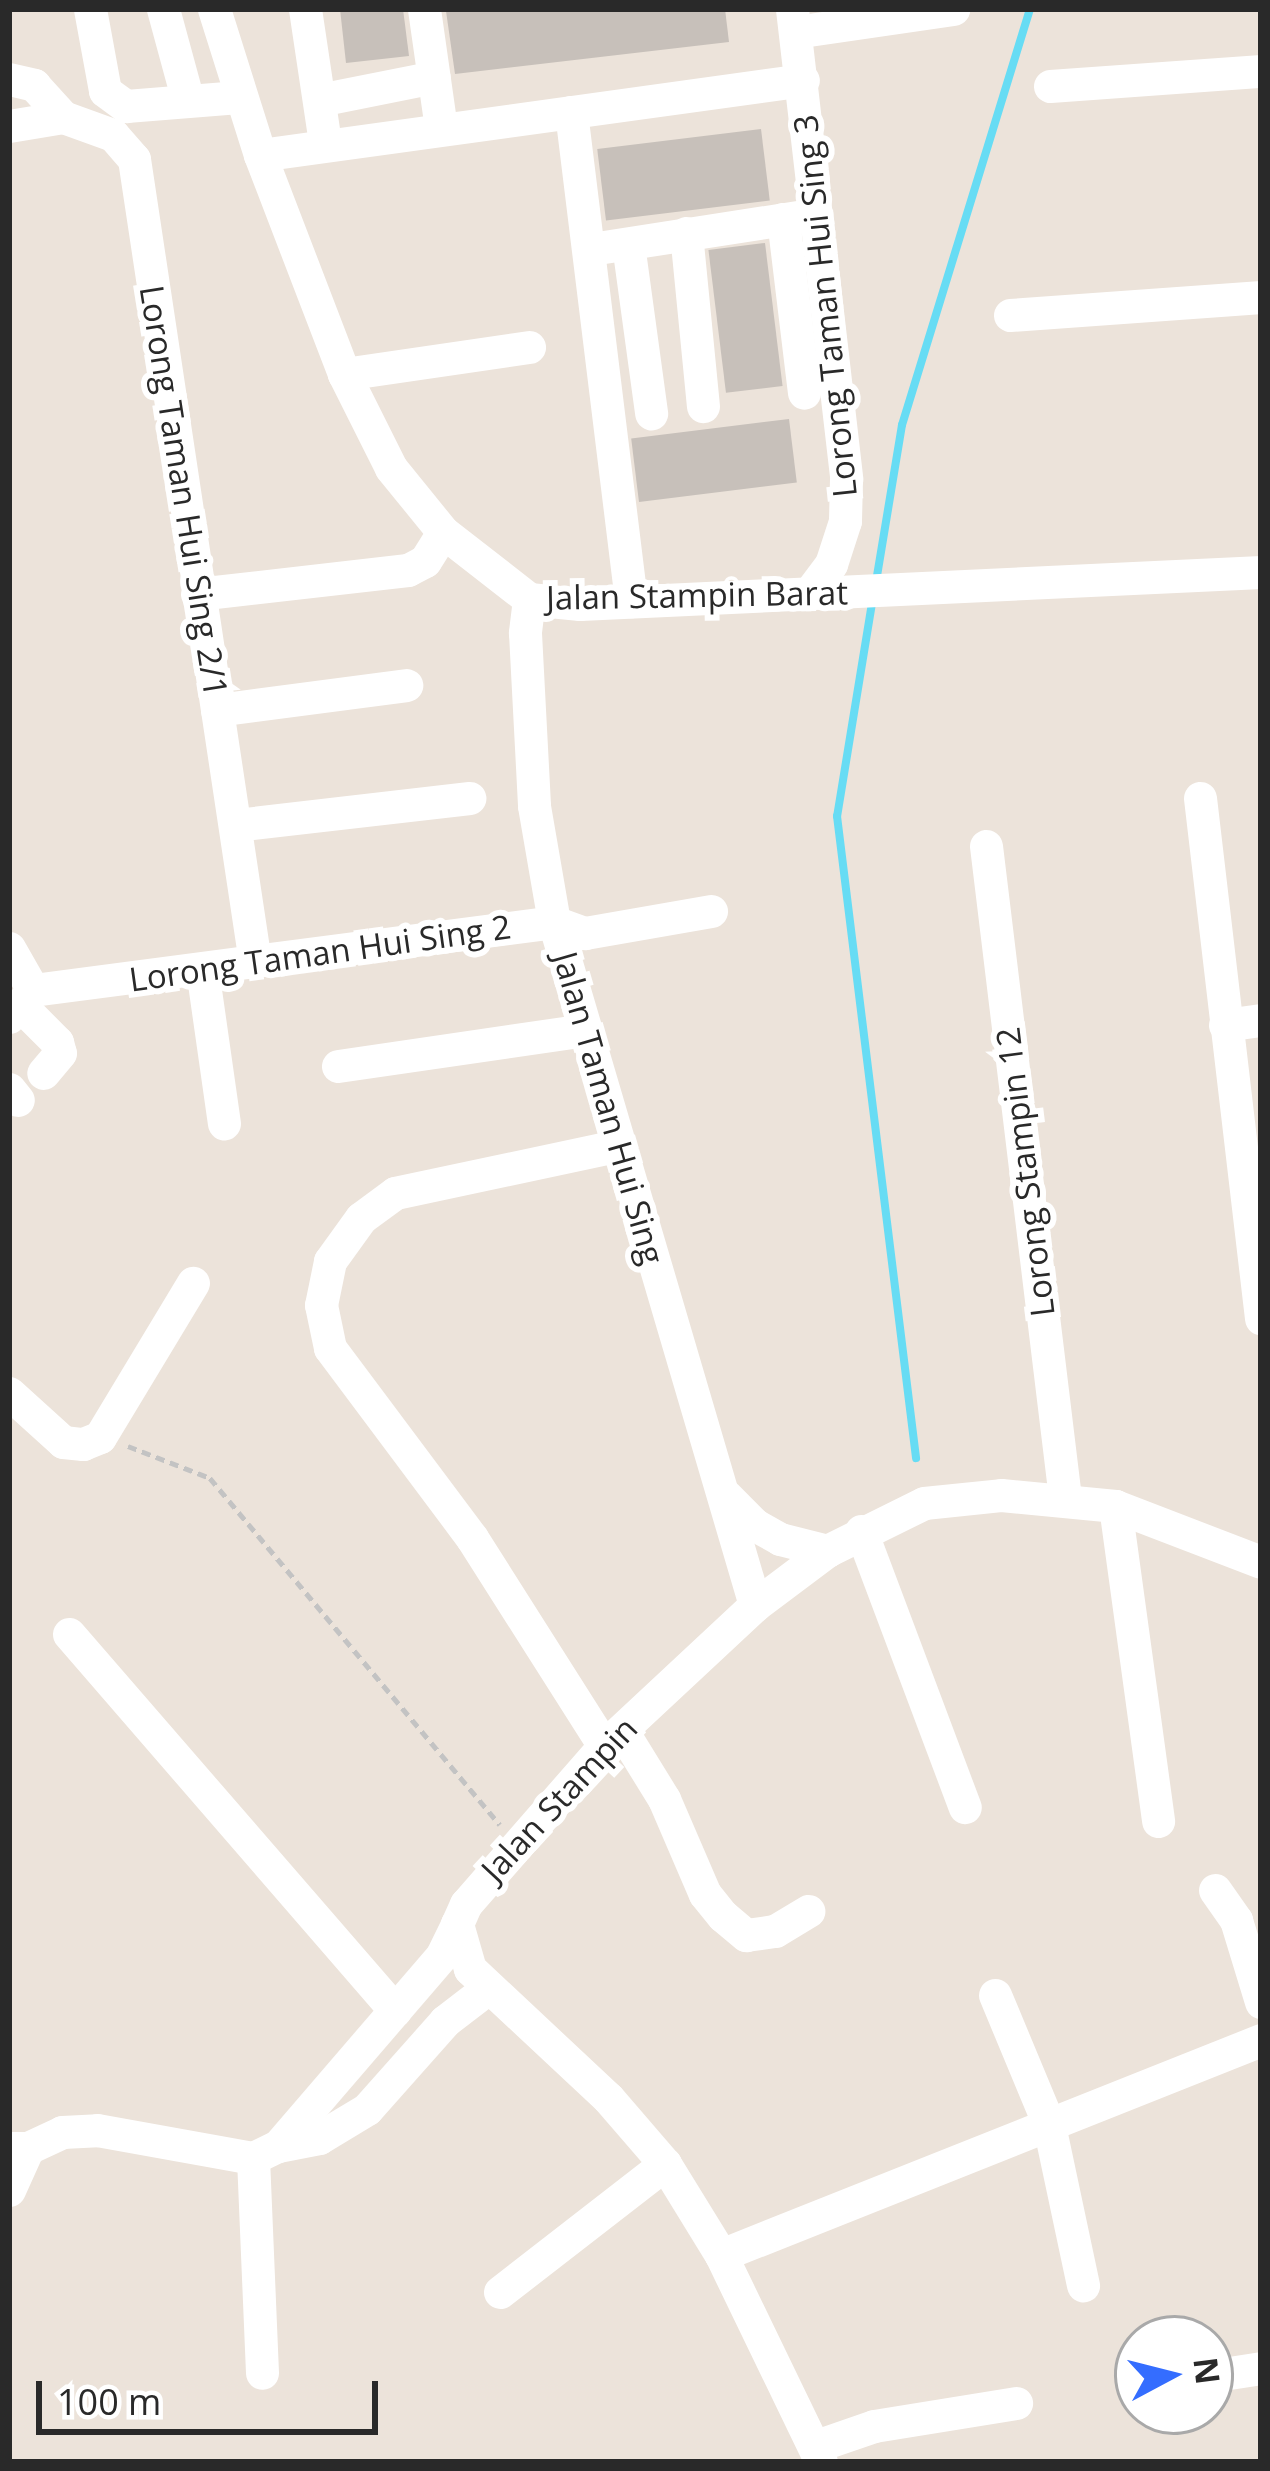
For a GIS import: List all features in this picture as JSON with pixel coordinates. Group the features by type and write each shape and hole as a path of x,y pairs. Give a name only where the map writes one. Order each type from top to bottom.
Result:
{"street":[{"path":"90,9 105,92 126,106 239,97"},
{"path":"163,9 188,101"},
{"name":"Jalan Stampin Barat","path":"214,9 239,97 344,374 391,468 443,532 529,599 631,601 1261,572"},
{"path":"305,9 325,142"},
{"path":"424,9 441,129"},
{"path":"794,21 953,9"},
{"name":"Lorong Taman Hui Sing 3","path":"794,21 803,80 800,216 846,479 845,521 830,564 808,594"},
{"path":"1050,86 1261,71"},
{"path":"319,100 434,77"},
{"name":"Lorong Taman Hui Sing 2/1","path":"9,79 34,85 63,117 113,135 134,159 255,962"},
{"path":"260,155 325,142 803,80"},
{"path":"571,112 631,601"},
{"path":"9,127 63,117"},
{"path":"591,249 800,216 804,393"},
{"path":"686,233 704,406"},
{"path":"628,244 651,412"},
{"path":"1010,315 1261,297"},
{"path":"344,374 530,347"},
{"path":"197,594 407,570 425,561 443,532"},
{"name":"Jalan Taman Hui Sing","path":"529,599 524,633 534,806 554,922 755,1605"},
{"path":"217,710 406,685"},
{"path":"236,825 469,798"},
{"path":"1200,798 1226,1025 1250,1143 1261,1318"},
{"name":"Lorong Stampin 12","path":"986,846 1064,1498"},
{"name":"Lorong Taman Hui Sing 2","path":"21,1004 202,969 554,922 585,933 711,911"},
{"path":"9,948 21,1004 57,1042 61,1053 43,1073"},
{"path":"202,969 224,1123"},
{"path":"1226,1025 1261,1020"},
{"path":"338,1066 584,1030"},
{"path":"620,1144 395,1193 361,1219 330,1261 321,1305 331,1348 613,1738 664,1799 705,1894 723,1916 746,1935 775,1931 808,1911"},
{"path":"9,1393 63,1442 83,1444 100,1437 193,1283"},
{"path":"721,1490 755,1525 780,1540 827,1551"},
{"name":"Jalan Stampin","path":"266,2152 442,1955 477,1887 613,1738 755,1605 827,1551 924,1503 958,1496 1064,1498 1115,1506 1261,1562"},
{"path":"1115,1506 1158,1821"},
{"path":"861,1532 965,1807"},
{"path":"69,1634 395,2010"},
{"path":"1215,1890 1236,1920 1261,2002"},
{"path":"457,1924 470,1969 608,2098 665,2164 721,2255 819,2454 874,2426 1016,2404"},
{"path":"9,2190 18,2148 62,2132 97,2130 266,2152 319,2138 367,2109 446,2020 488,1988"},
{"path":"995,1995 1048,2126 1083,2285"},
{"path":"721,2255 1261,2039"},
{"path":"262,2373 266,2152"},
{"path":"500,2292 665,2164"}],"path":[{"path":"100,1437 210,1478 516,1844"}],"building":[{"path":"340,9 403,9 409,56 346,63"},
{"path":"725,9 729,42 455,74 446,11"},
{"path":"761,129 770,200 606,221 597,149"},
{"path":"765,243 783,386 726,393 708,250"},
{"path":"789,419 797,483 639,502 631,438"}],"waterway":[{"path":"876,582 902,425 1030,9"},
{"path":"873,597 837,816 916,1458"}]}
